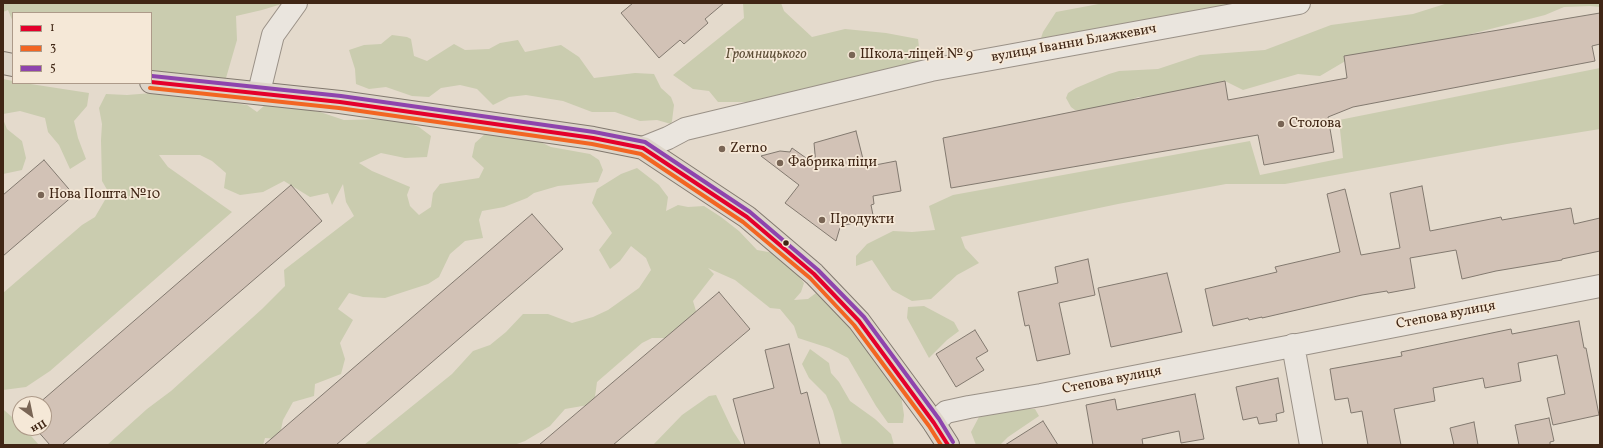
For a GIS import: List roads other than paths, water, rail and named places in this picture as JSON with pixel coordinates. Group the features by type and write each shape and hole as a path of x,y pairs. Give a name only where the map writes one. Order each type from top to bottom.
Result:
{"main road":[{"path":"152,82 259,92 340,102 593,138 643,148 747,217 814,274 859,321 948,445"}],"street":[{"path":"259,92 273,35 296,3"},
{"name":"вулиця Іванни Блажкевич","path":"643,148 685,130 931,70 1298,3"},
{"name":"Степова вулиця","path":"934,424 946,412 969,407 1041,395 1600,286"},
{"path":"1293,345 1311,445"}],"place":[{"name":"Школа-ліцей № 9","path":"852,55"},
{"name":"Столова","path":"1281,124"},
{"name":"Zerno","path":"722,149"},
{"name":"Фабрика піци","path":"780,163"},
{"name":"Нова Пошта №10","path":"41,195"},
{"name":"Продукти","path":"822,220"}],"park label":[{"name":"Громницького","path":"766,55"}]}
